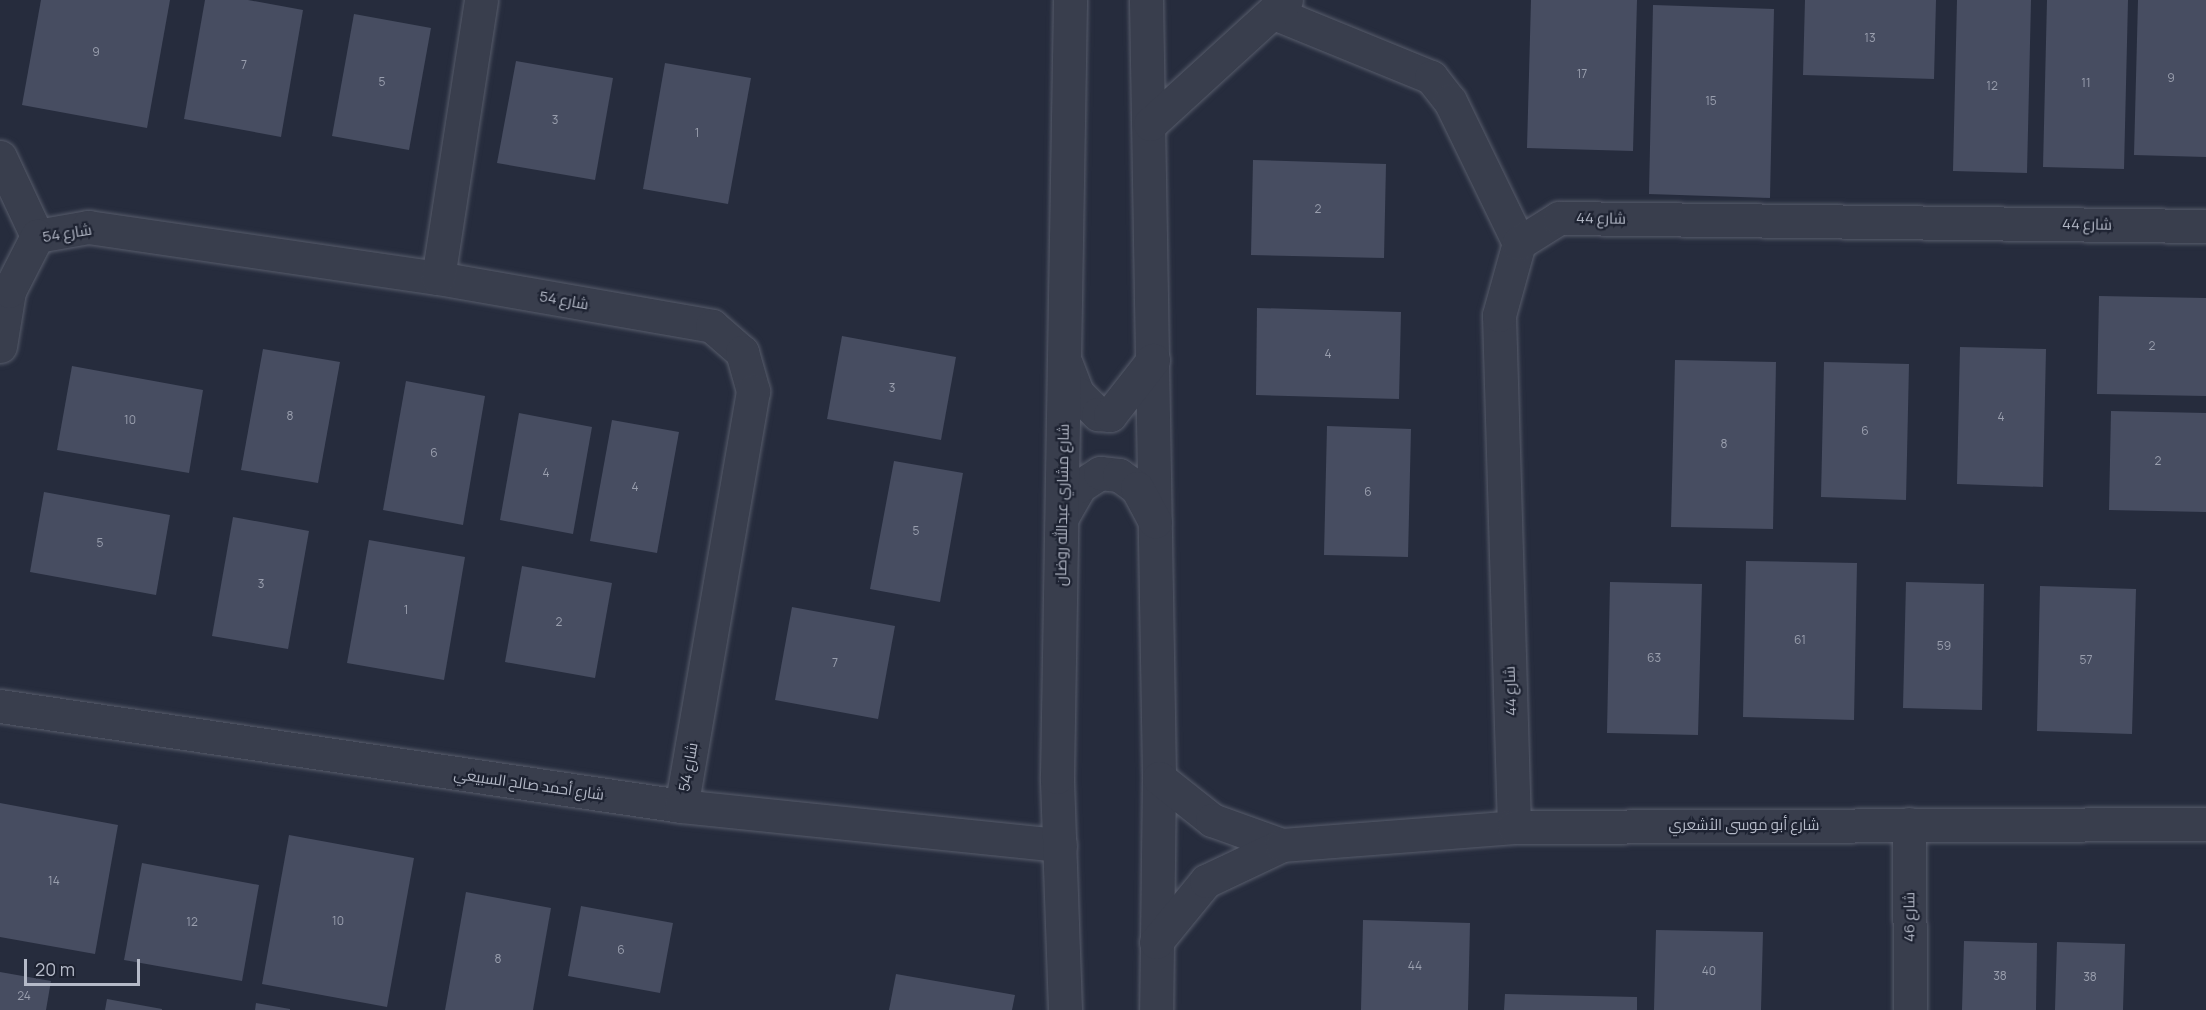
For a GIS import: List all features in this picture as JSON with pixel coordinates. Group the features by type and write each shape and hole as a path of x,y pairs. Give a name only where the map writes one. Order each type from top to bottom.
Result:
{"street":[{"path":"438,278 481,0"},
{"name":"شارع مشاري عبدالله روضان","path":"1065,1010 1060,845 1062,517 1070,0"},
{"path":"1146,0 1154,360 1159,778 1156,1010"},
{"path":"1150,124 1280,6 1431,77 1450,101 1520,243"},
{"path":"0,157 37,236"},
{"name":"شارع 44","path":"1514,827 1498,315 1520,243 1559,218 2206,226"},
{"name":"شارع 54","path":"0,346 9,291 37,236 88,227 438,278 712,326 742,352 753,391 681,806"},
{"path":"1064,359 1077,393 1098,414 1110,415 1154,360"},
{"path":"1062,517 1080,486 1100,473 1119,475 1137,488 1155,524"},
{"name":"شارع أحمد صالح السبيعي","path":"0,706 681,806 1060,845"},
{"name":"شارع أبو موسى الأشعري","path":"1159,778 1212,820 1282,845"},
{"name":"شارع 46","path":"1909,824 1910,1010"},
{"name":"شارع أبو موسى الأشعري","path":"1156,942 1206,881 1282,845 1514,827 2206,824"}],"building":[{"path":"41,0 170,0 147,128 22,105"},
{"path":"205,0 248,0 303,10 281,137 184,119"},
{"path":"1531,0 1637,0 1633,151 1527,148"},
{"path":"1805,0 1936,0 1934,79 1803,75"},
{"path":"1957,0 2031,0 2027,173 1953,171"},
{"path":"2047,0 2128,0 2124,169 2043,167"},
{"path":"2138,0 2206,0 2206,157 2134,155"},
{"path":"1653,5 1774,9 1770,198 1649,194"},
{"path":"354,14 431,28 409,150 332,136"},
{"path":"516,61 613,78 595,180 497,163"},
{"path":"665,63 751,78 728,204 643,189"},
{"path":"1253,160 1386,164 1384,258 1251,255"},
{"path":"2099,296 2206,298 2206,396 2097,394"},
{"path":"1257,308 1401,312 1399,399 1256,395"},
{"path":"842,336 956,357 941,440 827,419"},
{"path":"1960,347 2046,349 2043,487 1957,484"},
{"path":"263,349 340,362 318,483 241,470"},
{"path":"1675,360 1776,362 1773,529 1671,527"},
{"path":"1824,362 1909,364 1906,500 1821,497"},
{"path":"72,366 203,390 189,473 57,450"},
{"path":"406,381 485,396 463,525 383,510"},
{"path":"2111,411 2206,413 2206,512 2109,510"},
{"path":"519,413 592,427 573,534 500,520"},
{"path":"612,420 679,432 657,553 590,541"},
{"path":"1327,426 1411,429 1408,557 1324,555"},
{"path":"894,461 963,473 940,602 870,589"},
{"path":"44,492 170,515 156,595 30,572"},
{"path":"233,517 309,531 288,649 212,636"},
{"path":"369,540 465,557 444,680 347,663"},
{"path":"1746,561 1857,563 1854,720 1743,717"},
{"path":"522,566 612,583 595,678 505,662"},
{"path":"1610,582 1702,584 1698,735 1607,733"},
{"path":"1906,582 1984,584 1982,710 1903,708"},
{"path":"2040,586 2136,589 2132,734 2037,731"},
{"path":"792,607 895,626 878,719 775,700"},
{"path":"0,803 118,825 95,954 0,937"},
{"path":"289,835 414,858 387,1007 262,984"},
{"path":"142,863 259,885 242,981 124,960"},
{"path":"466,892 551,908 533,1010 445,1010"},
{"path":"581,906 673,923 660,993 568,976"},
{"path":"1363,920 1470,923 1468,1010 1361,1010"},
{"path":"1656,930 1763,932 1761,1010 1654,1010"},
{"path":"1964,941 2037,943 2036,1010 1962,1010"},
{"path":"2057,942 2125,944 2123,1010 2055,1010"},
{"path":"0,972 51,981 46,1010 0,1010"},
{"path":"896,974 1015,995 1012,1010 889,1010"},
{"path":"1505,994 1637,997 1637,1010 1504,1010"},
{"path":"107,999 162,1009 162,1010 105,1010"},
{"path":"256,1003 290,1009 290,1010 255,1010"}]}
